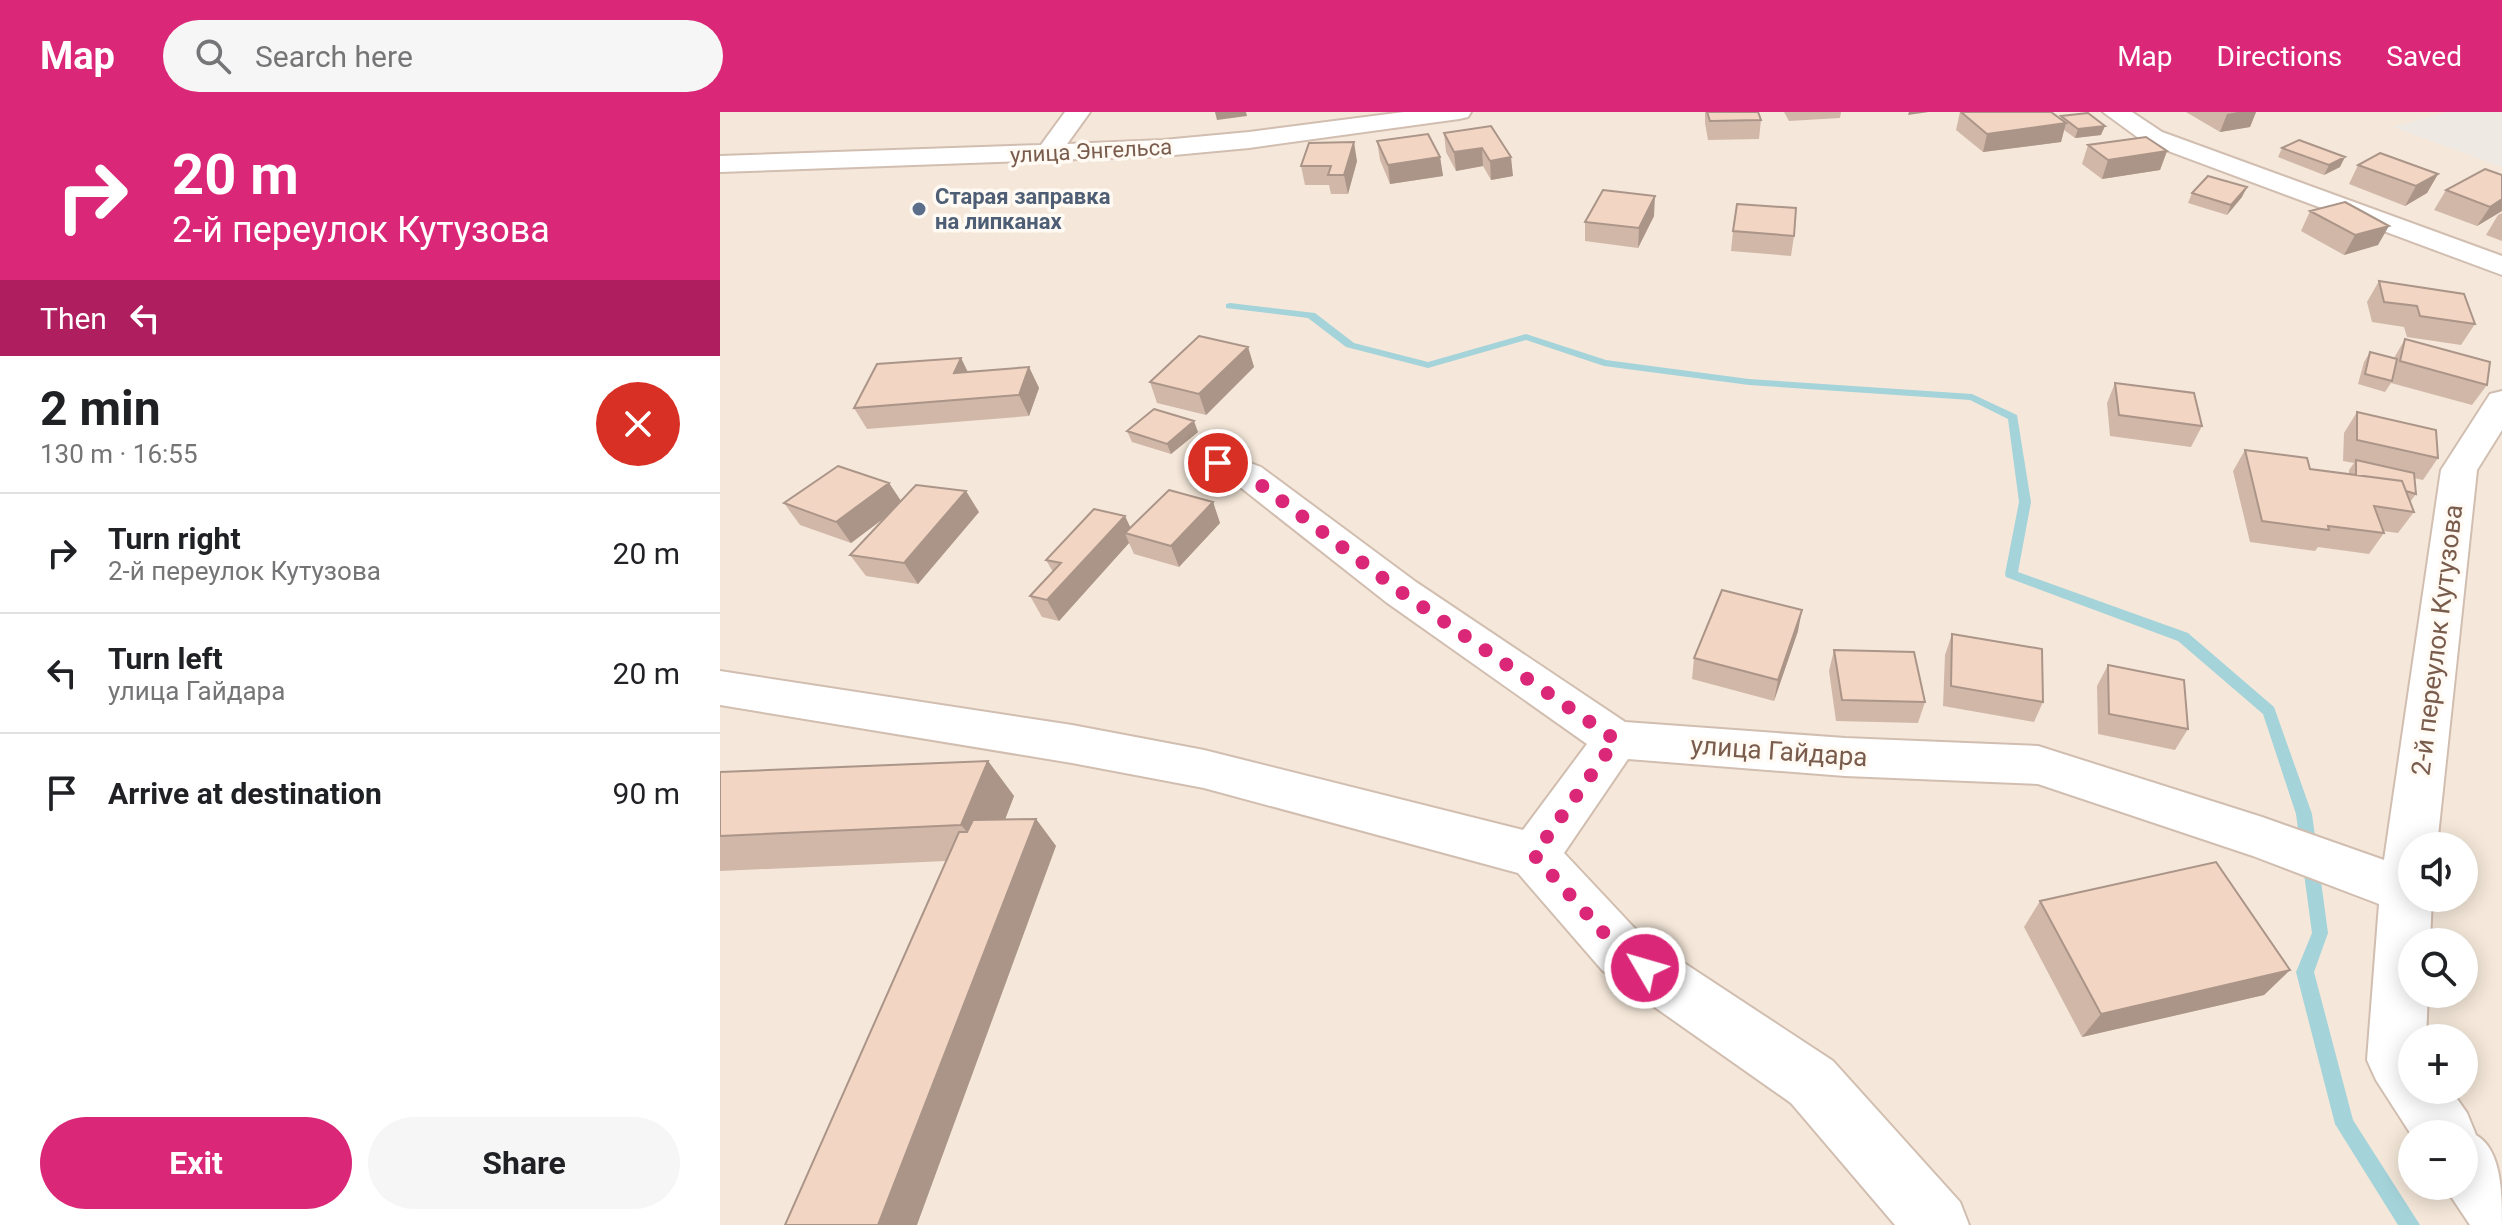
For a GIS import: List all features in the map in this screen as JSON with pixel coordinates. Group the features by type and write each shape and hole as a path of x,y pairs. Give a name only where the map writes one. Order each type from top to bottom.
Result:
{"street":[{"path":"1047,154 1078,112"},
{"name":"улица Энгельса","path":"720,164 1047,154 1249,140 1459,112"},
{"path":"2115,112 2153,137 2502,266"},
{"name":"2-й переулок Кутузова","path":"2413,832 2459,470 2502,401"},
{"path":"1218,463 1248,475 1401,592 1616,740 1534,855"},
{"path":"720,688 1072,744 1189,766 1534,855 1621,952 1812,1082 1937,1225"},
{"name":"улица Гайдара","path":"1616,740 1845,757 2038,765 2398,888"},
{"name":"2-й переулок Кутузова","path":"2398,1024 2405,912"},
{"name":"2-й переулок Кутузова","path":"2398,1026 2398,1063"},
{"path":"2478,1182 2502,1218"}],"shaded area":[{"path":"720,112 2502,112 2502,1225 720,1225"},
{"path":"2447,112 2502,112 2502,167 2393,127"}],"building":[{"path":"1707,112 1758,112 1761,120 1710,121"},
{"path":"1961,112 2051,112 2066,123 1987,134"},
{"path":"2088,113 2105,126 2078,129 2061,116"},
{"path":"1491,126 1511,157 1490,161 1482,148 1454,152 1444,133"},
{"path":"1428,134 1440,157 1388,165 1377,141"},
{"path":"2146,137 2167,151 2108,160 2088,145"},
{"path":"2299,140 2345,157 2329,165 2282,148"},
{"path":"1354,142 1344,175 1328,175 1331,166 1301,166 1309,143"},
{"path":"2380,153 2438,174 2416,186 2358,165"},
{"path":"2485,169 2502,175 2502,199 2490,207 2446,190"},
{"path":"2208,176 2247,187 2231,205 2192,193"},
{"path":"1603,190 1655,196 1639,228 1585,222"},
{"path":"2345,202 2389,226 2355,235 2310,211"},
{"path":"1737,204 1796,208 1794,236 1733,231"},
{"path":"2379,281 2464,294 2475,324 2420,316 2417,306 2384,302"},
{"path":"1199,336 1248,347 1199,394 1150,382"},
{"path":"2405,339 2490,362 2487,385 2400,361"},
{"path":"2370,352 2397,359 2392,381 2365,374"},
{"path":"961,358 954,373 1029,367 1019,395 854,408 877,364"},
{"path":"2115,383 2194,393 2202,426 2119,415"},
{"path":"1154,409 1194,421 1167,444 1127,431"},
{"path":"2357,412 2436,430 2438,458 2357,440"},
{"path":"2245,450 2307,458 2310,469 2402,481 2414,512 2374,506 2384,533 2262,521"},
{"path":"2356,460 2414,473 2416,494 2406,491 2402,481 2356,475"},
{"path":"838,466 889,483 836,522 784,503"},
{"path":"916,485 966,491 904,563 850,555"},
{"path":"1169,490 1213,502 1171,546 1125,533"},
{"path":"1094,509 1125,516 1047,600 1030,596 1061,563 1046,560"},
{"path":"1722,590 1802,610 1778,680 1694,658"},
{"path":"1952,634 2042,649 2043,702 1951,686"},
{"path":"1834,650 1914,652 1925,702 1842,700"},
{"path":"2108,665 2184,680 2188,729 2109,714"},
{"path":"988,761 961,825 720,836 720,772"},
{"path":"1036,819 878,1225 785,1225 959,832 967,832 973,820"},
{"path":"2216,862 2290,970 2101,1014 2040,901"}],"waterway":[{"path":"1230,306 1311,315 1350,345 1428,365 1526,337 1604,363 1749,382 1972,397 2013,417 2025,502 2011,574 2183,637 2269,711 2304,814 2320,933 2305,972 2345,1124 2410,1225"}],"place":[{"name":"Старая заправка на липканах","path":"919,209"}],"route":[{"path":"1218,463 1248,475 1401,592 1616,740 1534,855 1621,952 1645,968"}]}
